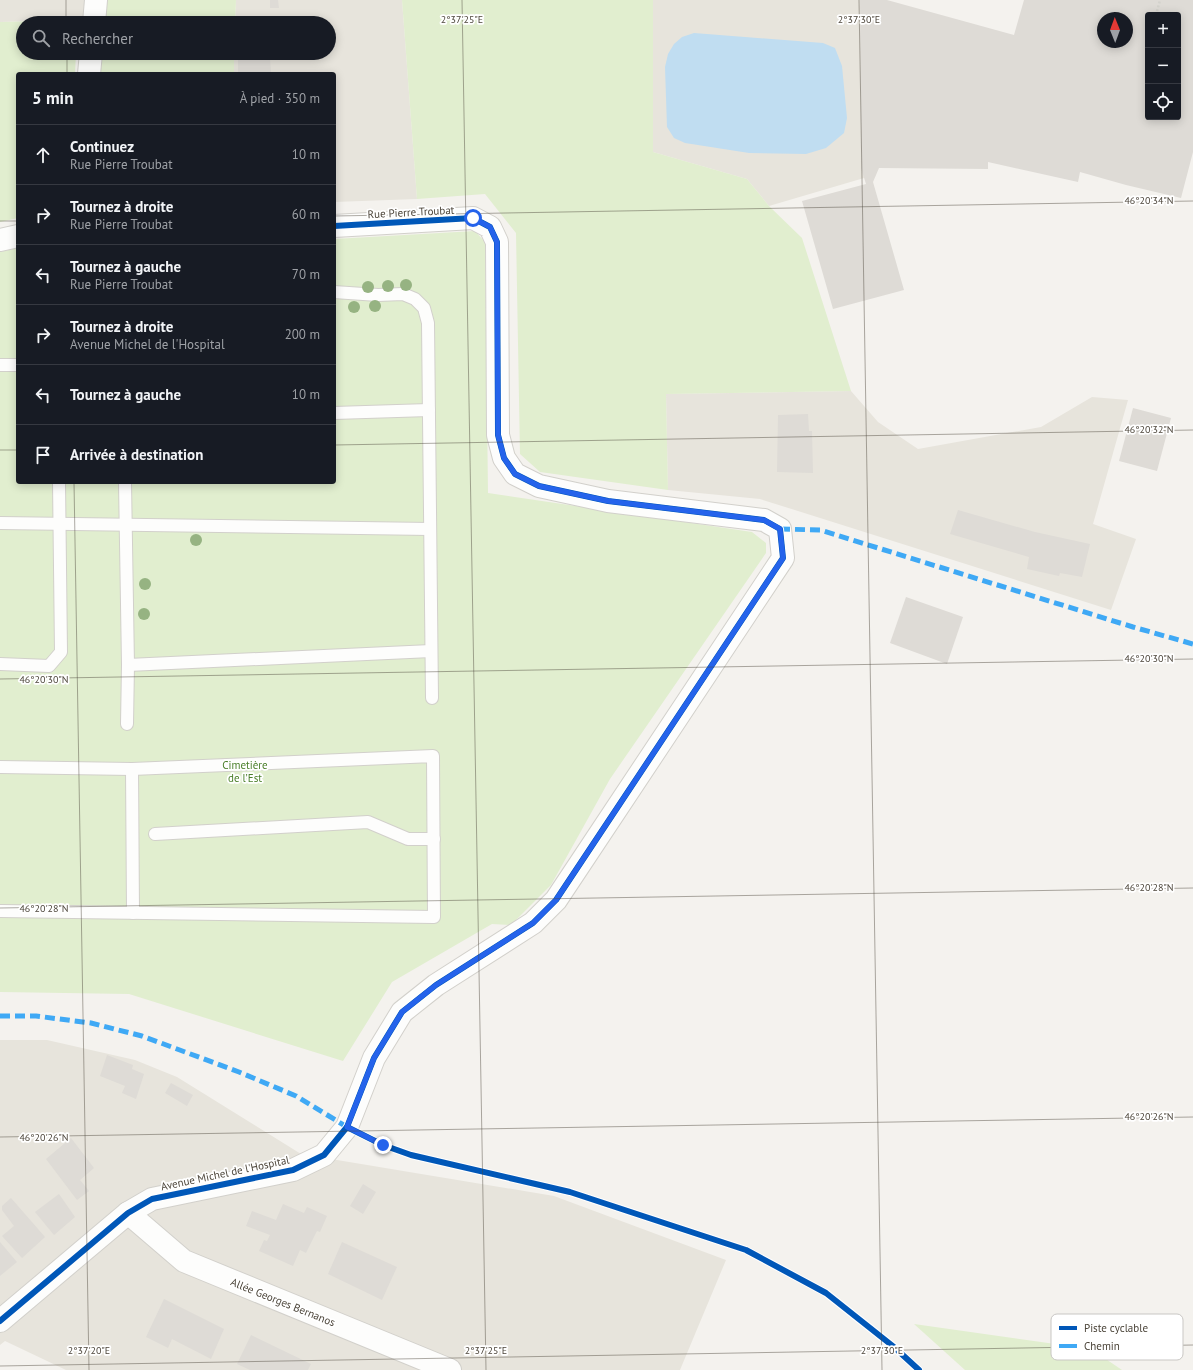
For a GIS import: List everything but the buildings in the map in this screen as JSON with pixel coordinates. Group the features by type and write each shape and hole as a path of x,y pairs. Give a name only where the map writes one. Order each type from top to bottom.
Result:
{"street":[{"path":"95,16 96,0"},
{"path":"89,72 90,60"},
{"name":"Rue Pierre Troubat","path":"336,226 473,218 490,227 497,242 498,435 504,458 515,474 539,486 608,501 764,520 780,529"},
{"path":"0,240 16,236"},
{"name":"Avenue Michel de l'Hospital","path":"0,1321 128,1213 152,1199 293,1170 324,1155 347,1127 374,1058 402,1012 436,985 533,923 556,900 783,558 780,529"},
{"name":"Allée Georges Bernanos","path":"128,1213 184,1261 450,1370"}],"lane":[{"path":"336,292 378,296 403,294 415,299 424,308 428,323 432,698"},
{"path":"0,365 16,365"},
{"path":"336,413 429,410"},
{"path":"0,664 49,666 61,652 59,484"},
{"path":"125,484 128,666 127,724"},
{"path":"0,523 430,529"},
{"path":"128,666 431,651"},
{"path":"0,767 132,769 433,756 434,917 0,912"},
{"path":"132,769 132,913"},
{"path":"155,834 368,822 408,839 434,839"}],"path":[{"path":"1157,12 1160,0"}],"shaded area":[{"path":"0,0 106,0 103,16 16,16 16,22 0,22"},
{"path":"236,0 402,0 417,199 336,202 336,72 234,72 234,60 336,60 336,16 235,16"},
{"path":"653,0 861,0 864,178 769,206 747,179 653,152"},
{"path":"851,391 878,422 918,449 1041,427 1092,397 1128,400 1093,524 1136,539 1111,610 760,499 668,490 666,394"},
{"path":"0,1040 47,1040 135,1060 177,1077 301,1154 554,1196 726,1260 680,1370 66,1370 5,1341 0,1345"}],"green space":[{"path":"106,0 236,0 235,16 103,16"},
{"path":"402,0 653,0 653,152 747,179 769,206 802,238 851,391 666,394 668,490 540,472 520,454 516,233 485,194 417,199"},
{"path":"0,22 16,22 16,60 76,60 75,72 16,72 16,218 0,222"},
{"path":"100,60 234,60 234,72 99,72"},
{"name":"Cimetière de l’Est","path":"475,231 485,242 488,493 752,532 766,543 766,553 610,779 551,885 511,925 492,924 392,982 343,1061 129,994 0,992 0,252 16,248 16,484 336,484 336,239"},
{"path":"914,1324 1051,1343 1051,1360 1107,1360 1122,1370 965,1370"}],"water":[{"path":"694,33 823,43 835,48 842,66 847,118 844,133 826,148 806,154 749,153 685,143 674,138 667,127 665,67 668,54 674,44 682,37"}],"marked path":[{"path":"780,529 820,530 1133,627 1193,644"},
{"path":"0,1016 36,1016 91,1023 142,1036 239,1072 296,1096 347,1127"}],"cycle path":[{"path":"0,1321 128,1213 152,1199 293,1170 324,1155 347,1127 374,1058 402,1012 436,985 533,923 556,900 783,558 780,529 764,520 608,501 539,486 515,474 504,458 498,435 497,242 490,227 473,218 336,226"},
{"path":"347,1127 383,1145 411,1155 570,1192 746,1250 826,1293 894,1347 919,1370"}],"route":[{"path":"383,1145 347,1127 374,1058 402,1012 436,985 533,923 556,900 783,558 780,529 764,520 608,501 539,486 515,474 504,458 498,435 497,242 490,227 473,218"}]}
